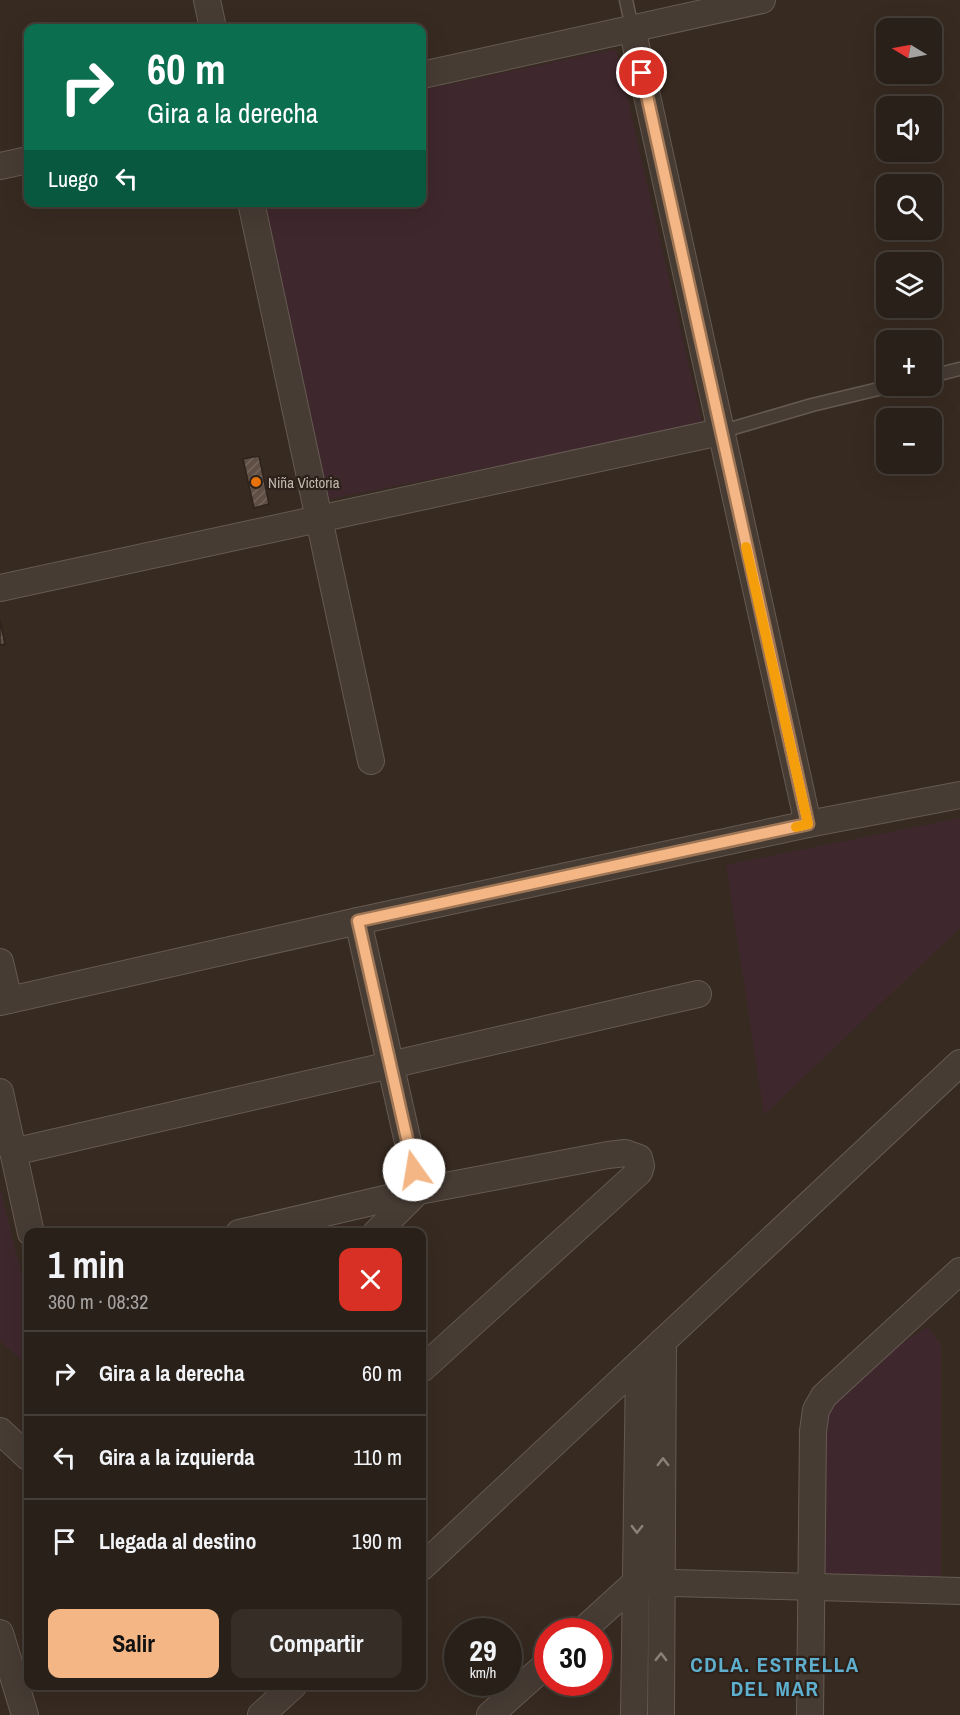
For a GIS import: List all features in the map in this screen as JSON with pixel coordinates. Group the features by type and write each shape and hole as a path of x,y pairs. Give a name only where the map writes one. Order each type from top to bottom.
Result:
{"street":[{"path":"207,0 212,24"},
{"path":"426,74 762,0"},
{"path":"632,28 808,824"},
{"path":"0,166 24,161"},
{"path":"252,207 371,760"},
{"path":"0,588 720,432"},
{"path":"0,962 5,1001 358,921 808,824 960,795"},
{"path":"358,921 418,1191"},
{"path":"13,1152 698,994"},
{"path":"426,1563 960,1063"},
{"path":"0,1092 30,1228"},
{"path":"260,1228 418,1191 620,1153 635,1155 641,1162 639,1172 426,1365"},
{"path":"381,1228 418,1191"},
{"path":"810,1715 813,1431 819,1403 960,1270"},
{"path":"661,1715 663,1341"},
{"path":"634,1715 639,1365"},
{"path":"0,1431 24,1453"},
{"path":"596,1618 636,1582 960,1591"},
{"path":"0,1633 25,1715"},
{"path":"490,1715 534,1676"},
{"path":"261,1715 289,1690"}],"lane":[{"path":"626,0 632,28"},
{"path":"942,373 959,369"},
{"path":"720,432 812,405 876,390"}],"shaded area":[{"path":"616,49 703,426 314,502 256,207 426,207 426,89"},
{"path":"960,818 960,928 764,1115 726,865"},
{"path":"0,1188 24,1284 24,1362 0,1341"},
{"path":"928,1327 941,1345 941,1587 821,1585 816,1422 896,1346"}],"building":[{"name":"Niña Victoria","path":"259,456 269,504 254,508 243,459"},
{"path":"0,621 5,644 0,645"}],"slow traffic":[{"path":"746,547 808,824 796,827"}],"place":[{"name":"Niña Victoria","path":"256,482"}],"district":[{"name":"CDLA. ESTRELLA DEL MAR","path":"775,1676"}],"route":[{"path":"414,1170 358,921 808,824 642,73"}]}
